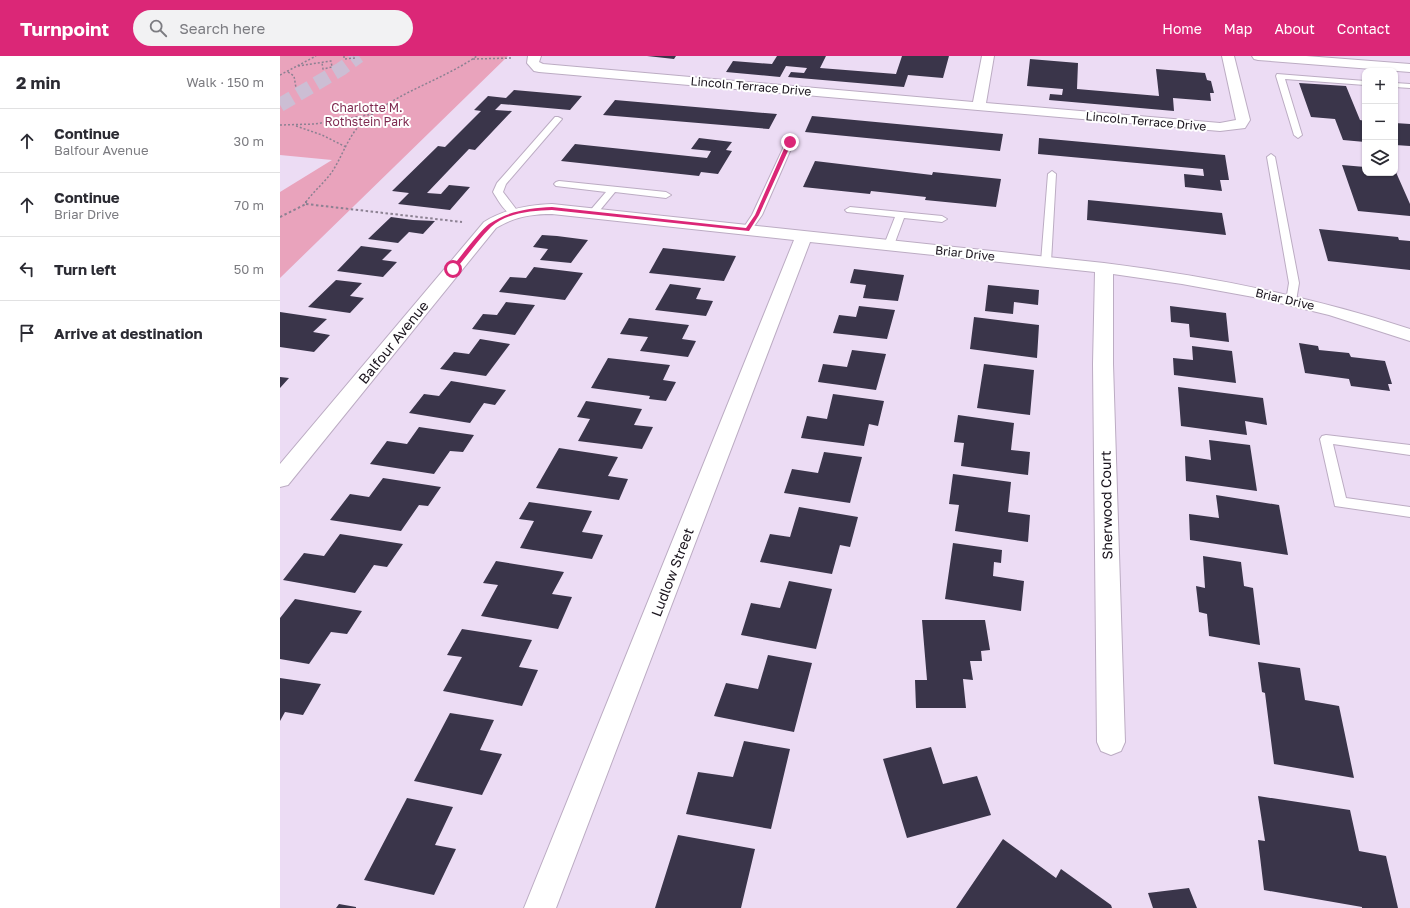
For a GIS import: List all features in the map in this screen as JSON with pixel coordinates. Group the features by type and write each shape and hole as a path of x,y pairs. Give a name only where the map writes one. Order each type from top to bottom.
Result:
{"street":[{"path":"979,106 988,56"},
{"name":"Lincoln Terrace Drive","path":"534,57 533,63 539,68 1232,127 1240,125 1243,120 1228,56"},
{"path":"1258,56 1410,68"},
{"name":"Briar Drive","path":"514,213 529,210 552,209 1104,268 1184,278 1345,314 1410,335"},
{"name":"Balfour Avenue","path":"280,479 490,226 514,213"},
{"name":"Ludlow Street","path":"540,908 804,236"},
{"name":"Sherwood Court","path":"1104,268 1103,372 1111,742"}],"lane":[{"path":"1298,134 1280,76 1362,83"},
{"path":"1398,85 1410,86"},
{"path":"514,213 504,202 498,192 502,183 558,119"},
{"path":"747,230 757,215 790,142"},
{"path":"1271,157 1294,283 1291,301"},
{"path":"1046,262 1052,174"},
{"path":"559,184 666,195"},
{"path":"593,213 612,190"},
{"path":"850,210 942,219"},
{"path":"890,245 901,215"},
{"path":"1410,450 1326,439 1340,502 1410,512"}],"path":[{"path":"280,75 316,56"},
{"path":"344,56 344,59 355,58 354,56"},
{"path":"306,204 306,201 317,191 335,167 352,134 373,114 385,106 451,73 478,56"},
{"path":"473,59 534,57"},
{"path":"298,66 331,61 332,67 323,69 322,63"},
{"path":"287,71 294,76 296,88"},
{"path":"294,126 330,122 373,114"},
{"path":"280,125 294,126 314,131 333,138 346,147"},
{"path":"280,218 306,204 466,222"}],"green space":[{"name":"Charlotte M. Rothstein Park","path":"280,56 508,56 280,278 280,192 332,160 280,155"}],"building":[{"path":"647,56 676,56 674,59"},
{"path":"777,56 826,56 820,68 896,74 902,56 949,56 943,78 908,75 904,87 788,77 791,72 804,73 807,68 786,66 780,77 726,72 733,61 772,64"},
{"path":"1030,59 1078,63 1077,89 1159,96 1156,69 1205,73 1207,80 1211,81 1214,93 1210,93 1211,101 1173,98 1174,111 1049,100 1050,94 1062,95 1063,89 1027,86"},
{"path":"1299,83 1346,86 1360,120 1362,120 1362,142 1343,140 1335,119 1311,117"},
{"path":"514,90 582,96 570,110 501,104 495,110 512,111 475,150 469,149 427,193 441,194 449,185 470,187 450,210 398,204 409,193 392,191 438,146 445,147 481,111 474,110 488,96 506,98"},
{"path":"615,100 777,114 769,129 603,115"},
{"path":"812,116 1003,134 1000,151 805,132"},
{"path":"1398,123 1410,124 1410,146 1398,145"},
{"path":"699,138 732,142 726,150 732,151 718,174 701,172 699,176 561,161 575,144 707,158 711,151 691,149"},
{"path":"1039,138 1225,155 1229,180 1220,180 1222,191 1185,187 1184,174 1204,176 1203,169 1038,154"},
{"path":"815,161 932,175 933,172 1001,179 996,207 925,200 926,197 871,191 870,194 803,187"},
{"path":"1342,165 1362,167 1362,176 1398,176 1410,204 1410,216 1358,211"},
{"path":"1088,200 1222,213 1226,235 1087,220"},
{"path":"391,217 435,221 423,234 409,232 398,243 368,239"},
{"path":"1319,229 1398,237 1399,240 1410,241 1410,270 1328,261"},
{"path":"542,235 588,240 571,263 540,260 548,249 533,247"},
{"path":"361,246 392,250 382,260 397,262 383,277 337,271"},
{"path":"663,248 736,256 724,281 649,273"},
{"path":"534,267 583,273 565,300 499,292 510,277 526,278"},
{"path":"854,269 904,275 898,301 863,298 866,285 850,283"},
{"path":"336,280 362,283 350,296 364,298 350,313 308,307"},
{"path":"670,284 701,288 696,299 713,301 706,316 655,310"},
{"path":"988,285 1039,290 1038,305 1014,302 1013,314 985,311"},
{"path":"506,302 535,305 515,335 472,329 483,314 497,315"},
{"path":"859,306 895,310 887,339 833,333 839,315 856,317"},
{"path":"1170,306 1226,313 1229,342 1190,337 1189,324 1171,322"},
{"path":"280,312 327,319 313,332 330,335 314,352 280,347"},
{"path":"974,317 1039,325 1037,358 970,349"},
{"path":"629,318 689,325 682,339 696,341 688,357 640,351 648,337 620,334"},
{"path":"480,339 510,344 486,376 440,369 454,352 469,354"},
{"path":"1299,343 1318,346 1319,350 1349,353 1351,357 1385,361 1392,384 1388,384 1390,391 1351,386 1349,379 1305,373"},
{"path":"1192,346 1232,351 1236,383 1174,375 1173,358 1193,360"},
{"path":"852,350 886,354 876,390 818,382 823,364 847,367"},
{"path":"608,358 670,365 663,380 676,382 666,401 649,399 650,396 591,388"},
{"path":"984,364 1034,370 1030,415 977,408"},
{"path":"280,377 289,378 280,388"},
{"path":"451,381 506,390 495,405 484,403 470,423 409,413 424,394 439,396"},
{"path":"1178,387 1263,398 1267,425 1245,421 1247,435 1181,426"},
{"path":"833,394 884,401 878,426 869,424 864,446 801,438 807,416 827,419"},
{"path":"586,401 642,409 634,425 653,427 642,449 578,441 590,419 577,417"},
{"path":"958,415 1014,423 1011,450 1030,452 1028,475 961,466 964,443 954,442"},
{"path":"419,427 474,435 463,452 450,451 434,474 370,464 387,441 407,444"},
{"path":"1209,440 1250,445 1257,491 1186,481 1185,456 1211,460"},
{"path":"559,448 618,457 608,476 628,479 619,500 536,488"},
{"path":"824,452 862,457 850,503 784,493 792,469 818,473"},
{"path":"953,474 1011,482 1008,512 1030,515 1028,542 955,531 959,505 949,504"},
{"path":"383,478 441,487 428,506 419,505 401,531 330,520 350,494 369,497"},
{"path":"1216,495 1279,505 1288,555 1190,540 1189,514 1219,518"},
{"path":"529,502 592,511 582,532 603,535 592,559 520,548 534,521 519,519"},
{"path":"799,507 858,517 850,547 840,545 832,574 760,562 770,534 790,537"},
{"path":"340,534 403,544 387,567 374,565 355,593 283,580 304,553 324,556"},
{"path":"953,543 1002,550 1001,563 994,562 993,576 1024,581 1021,611 945,599"},
{"path":"1203,556 1241,562 1244,586 1253,588 1260,645 1209,636 1207,614 1199,612 1196,586 1205,588"},
{"path":"496,561 564,572 552,594 572,597 558,629 481,616 498,585 483,583"},
{"path":"789,581 832,589 816,649 741,635 751,603 780,608"},
{"path":"295,599 362,611 347,634 331,632 309,664 280,659 280,618"},
{"path":"922,620 985,620 990,650 981,651 982,661 970,661 973,680 963,679 966,708 916,708 915,680 927,680"},
{"path":"462,629 532,640 519,667 538,670 522,706 443,691 462,657 447,655"},
{"path":"768,655 812,663 794,732 714,716 726,683 758,689"},
{"path":"1258,662 1300,668 1305,700 1339,706 1354,778 1274,764 1265,693 1262,692"},
{"path":"280,678 321,684 303,715 285,712 280,721"},
{"path":"450,713 494,720 480,750 502,754 482,795 414,781"},
{"path":"744,741 790,749 771,829 686,814 698,772 733,777"},
{"path":"931,747 943,784 977,776 991,815 907,838 883,759"},
{"path":"1258,796 1350,810 1359,851 1386,856 1398,908 1362,908 1264,890 1258,840 1265,841"},
{"path":"407,798 453,807 435,845 456,849 434,895 364,880"},
{"path":"678,835 755,849 741,908 655,908"},
{"path":"1003,839 1056,878 1061,869 1111,905 1112,908 956,908"},
{"path":"1189,888 1197,908 1153,908 1148,893"},
{"path":"339,904 356,907 356,908 336,908"}],"tunnel":[{"path":"280,105 341,69 359,56"}],"route":[{"path":"453,269 497,220 514,213 529,210 552,209 747,230 757,215 790,142"}]}
